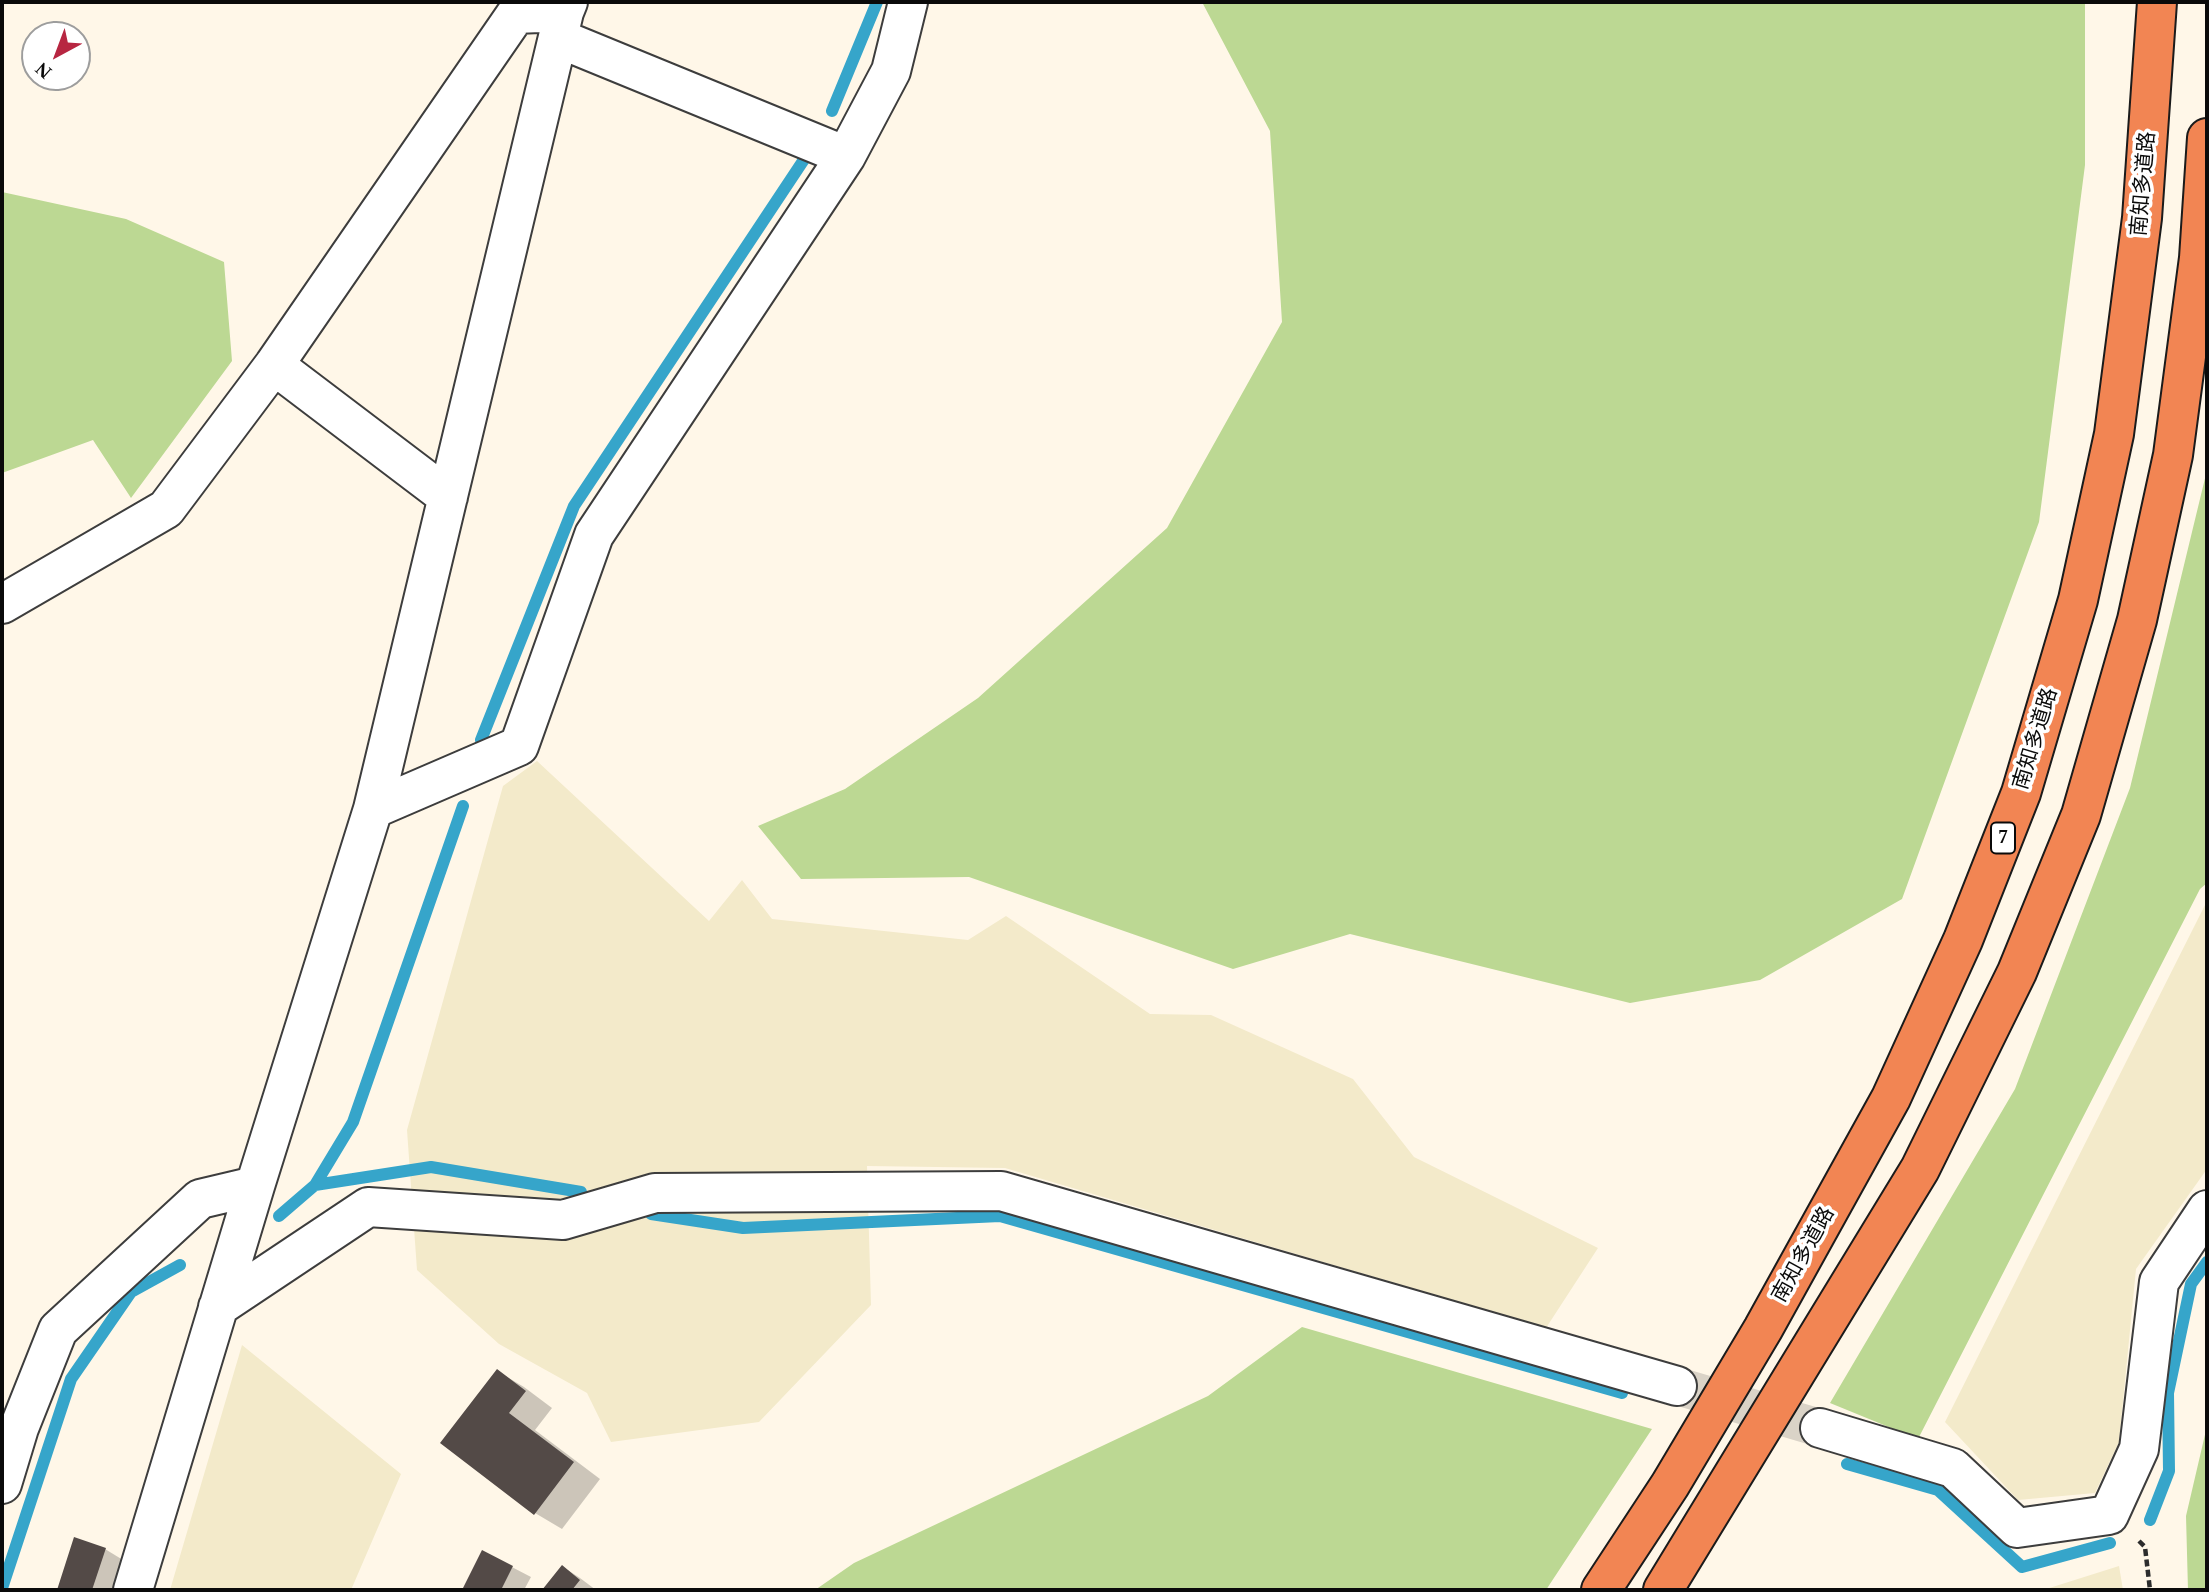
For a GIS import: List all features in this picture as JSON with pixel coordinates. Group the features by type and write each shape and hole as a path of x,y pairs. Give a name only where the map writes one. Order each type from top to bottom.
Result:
{"highway":[{"name":"南知多道路","path":"1601,1590 1670,1485 1763,1329 1891,1098 1963,940 2021,793 2078,600 2114,434 2142,218 2157,2"},
{"path":"1663,1590 1920,1169 2017,972 2081,815 2137,620 2173,455 2199,258 2207,138"}],"street":[{"path":"373,809 519,746 594,535 846,156 891,71 908,2"},
{"path":"2,604 166,509 274,365 516,14 563,17 846,156"},
{"path":"133,1590 373,809 563,17"},
{"path":"274,365 448,497"},
{"path":"2,1484 19,1428 58,1330 200,1199 255,1186"},
{"path":"218,1307 368,1207 562,1220 655,1193 1001,1191 1677,1386"},
{"path":"1820,1429 1953,1468 2017,1528 2109,1515 2139,1449 2159,1282 2207,1210"}],"path":[{"path":"2109,1515 2145,1547 2150,1590"}],"shaded area":[{"path":"537,761 709,921 742,880 772,919 968,940 1006,916 1150,1014 1211,1015 1353,1079 1414,1157 1598,1248 1546,1328 1005,1168 867,1166 871,1305 759,1422 611,1442 587,1393 499,1344 417,1270 407,1130 503,786"},
{"path":"2205,905 2207,1169 2136,1269 2119,1442 2095,1493 2018,1500 1945,1422"},
{"path":"242,1345 401,1474 351,1590 170,1590"},
{"path":"2119,1566 2123,1590 2043,1590"}],"green space":[{"path":"1202,2 2085,2 2085,165 2039,522 1902,899 1760,980 1630,1003 1350,934 1233,969 969,877 801,879 758,826 845,789 978,698 1167,528 1282,322 1270,131"},
{"path":"2,192 126,219 224,262 232,361 131,498 93,440 2,473"},
{"path":"2207,470 2207,883 2200,889 1918,1439 1830,1403 2015,1089 2130,788"},
{"path":"1302,1327 1652,1429 1546,1590 815,1590 854,1563 1208,1396"},
{"path":"2207,1426 2207,1590 2188,1590 2186,1516"}],"building":[{"path":"497,1369 526,1391 509,1413 574,1462 534,1515 440,1443"},
{"path":"74,1537 106,1548 92,1590 57,1590"},
{"path":"482,1550 513,1566 501,1590 462,1590"},
{"path":"562,1565 580,1580 572,1590 542,1590"}],"waterway":[{"path":"832,111 877,2"},
{"path":"481,740 574,506 805,158"},
{"path":"279,1216 315,1185 353,1122 463,806"},
{"path":"315,1185 431,1167 581,1192"},
{"path":"651,1214 743,1228 1000,1216 1622,1393"},
{"path":"2150,1520 2169,1471 2168,1393 2191,1284 2207,1262"},
{"path":"2,1588 71,1379 131,1292 180,1265"},
{"path":"1847,1464 1938,1490 2022,1567 2110,1543"}],"tunnel":[{"path":"1677,1386 1820,1428"}]}
